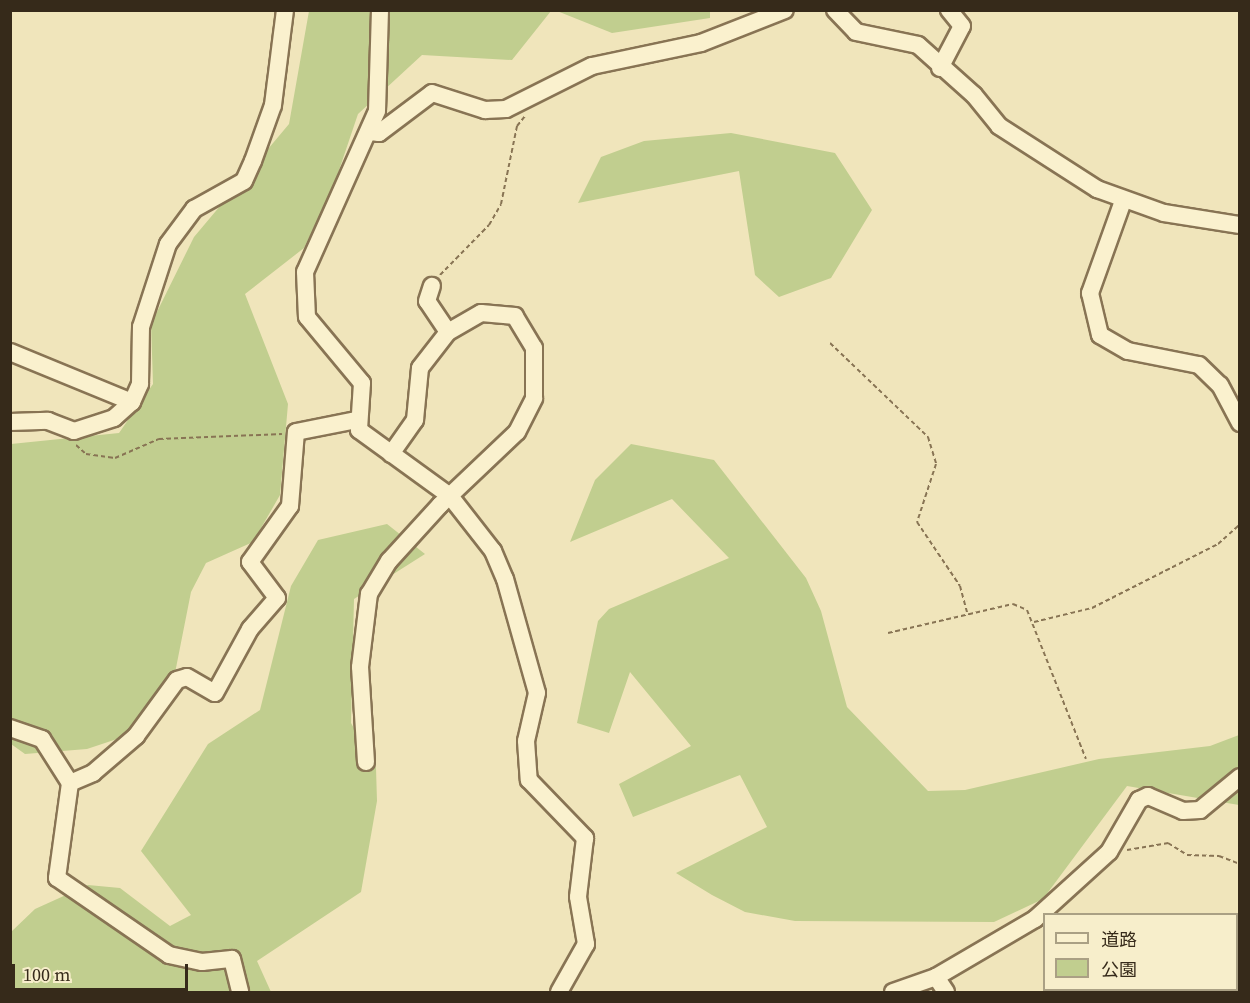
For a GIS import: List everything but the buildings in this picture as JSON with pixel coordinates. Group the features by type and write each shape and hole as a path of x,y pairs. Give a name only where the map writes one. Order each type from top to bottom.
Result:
{"street":[{"path":"10,422 48,421 74,432 114,418 132,402 140,384 141,327 168,244 194,209 244,181 253,161 273,105 285,10"},
{"path":"380,10 376,111 370,132 305,272 307,317 362,383 356,420 359,430 450,496 493,551 514,606 537,693 526,741 529,780 585,838 578,897 586,944 559,993"},
{"path":"370,132 379,133 432,93 485,110 506,109 537,96 592,66 724,36 785,10"},
{"path":"835,10 856,32 918,45 940,68 974,94 999,126 1124,201 1239,225"},
{"path":"940,68 962,26 949,10"},
{"path":"1124,201 1089,293 1100,335 1128,351 1199,365 1220,385 1239,423"},
{"path":"432,286 427,301 448,332"},
{"path":"366,762 360,667 369,594 389,561 450,496 502,450 530,411 534,348 515,316 501,312 481,313 448,332 420,368 415,420 391,454"},
{"path":"10,352 132,402"},
{"path":"70,783 93,773 136,736 177,680 187,677 215,693 242,643 277,598 250,562 290,506 296,432 356,420"},
{"path":"10,728 42,739 70,783 57,878 169,955 202,962 232,959 240,993"},
{"path":"1046,913 1109,852 1139,800 1148,796 1183,811 1200,810 1239,777"},
{"path":"893,993 936,977 1040,919"},
{"path":"936,977 946,993"}],"path":[{"path":"432,286 489,225 507,185 518,126 537,96"},
{"path":"830,343 928,437 936,464 917,522 960,586 968,615"},
{"path":"74,432 75,445 86,454 106,458 159,439 296,432"},
{"path":"1034,622 1092,608 1218,544 1239,524"},
{"path":"888,633 1013,604 1027,610 1034,622 1086,759"},
{"path":"1109,852 1167,843 1187,855 1219,856 1239,864"}],"green space":[{"path":"710,10 710,18 612,33 557,11"},
{"path":"309,11 551,11 512,60 422,55 358,114 333,188 304,248 245,294 288,404 280,495 253,542 206,563 191,592 175,673 123,737 87,749 25,754 11,744 11,444 119,433 153,384 151,324 194,237 289,124"},
{"path":"731,133 835,153 872,210 831,278 779,297 755,275 739,171 578,203 601,157 644,141"},
{"path":"631,444 714,460 806,578 821,611 847,707 928,791 965,790 1099,759 1210,746 1239,735 1239,805 1127,786 1043,899 994,922 795,921 745,912 712,895 676,873 767,827 740,775 633,817 619,784 691,746 630,672 609,733 577,723 598,621 609,609 729,558 672,499 570,542 595,480"},
{"path":"387,524 425,554 354,599 351,723 376,768 377,801 361,892 257,961 271,992 11,992 11,932 35,909 88,885 120,888 170,926 191,915 141,851 208,744 260,710 291,586 318,540"}]}
